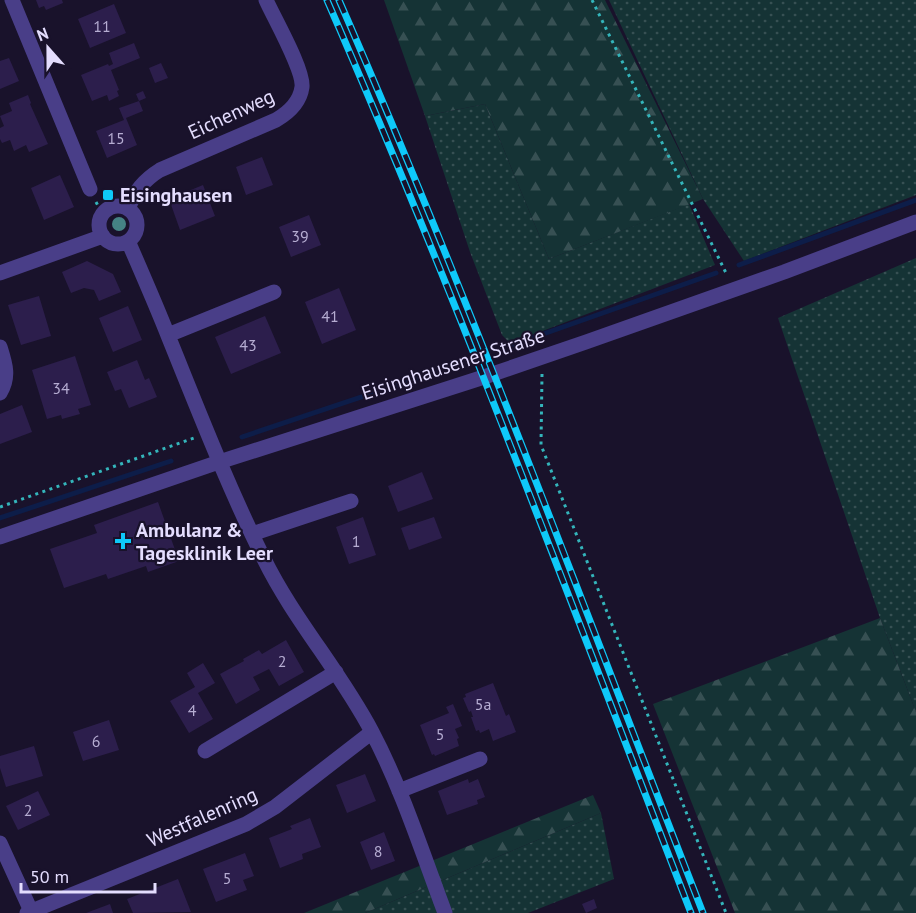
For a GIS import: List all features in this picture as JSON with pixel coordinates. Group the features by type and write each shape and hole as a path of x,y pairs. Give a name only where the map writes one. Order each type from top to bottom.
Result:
{"street":[{"path":"12,0 90,189"},
{"name":"Eichenweg","path":"128,209 138,188 160,170 276,120 295,104 302,87 301,78 293,55 266,0"},
{"path":"115,206 128,209 136,217 138,225 134,236 120,244 113,243 103,236 99,223 105,212 115,206"},
{"name":"Eisinghausener Straße","path":"0,537 219,462 484,377 735,290 916,222"},
{"path":"0,273 103,236"},
{"path":"128,241 219,462 264,560 372,732 399,791 444,913"},
{"path":"168,335 274,292"},
{"path":"0,347 7,371 4,387 0,393"},
{"path":"252,534 351,501"},
{"path":"205,751 336,672"},
{"name":"Westfalenring","path":"0,843 29,912 260,817 372,732"},
{"path":"399,791 480,759"}],"path":[{"path":"592,0 735,290"},
{"path":"542,373 541,445 726,913"},
{"path":"0,507 207,433"}],"green space":[{"path":"384,0 605,0 703,199 549,259 485,104 425,116"},
{"path":"609,0 916,0 916,195 744,261 703,199"},
{"path":"485,104 549,259 689,204 715,265 519,340 508,341 502,335 470,252 425,116"},
{"path":"916,258 916,712 880,618 778,318"},
{"path":"880,618 916,712 916,913 735,913 653,704"},
{"path":"593,795 601,813 365,913 304,913"},
{"path":"601,813 614,879 528,913 365,913"}],"building":[{"path":"36,0 62,0 63,3 46,10 44,6 39,8"},
{"path":"114,4 126,33 90,48 78,19"},
{"path":"134,43 140,58 111,70 119,96 109,101 107,95 92,101 81,75 113,64 109,53"},
{"path":"9,58 19,81 0,89 0,61"},
{"path":"161,63 168,78 155,83 149,68"},
{"path":"143,91 146,98 139,101 136,94"},
{"path":"28,95 48,144 29,152 26,145 14,151 10,140 2,143 0,139 0,128 4,126 0,116 12,111 9,103"},
{"path":"139,101 143,111 126,118 137,145 107,158 96,131 124,120 119,108"},
{"path":"262,157 273,185 246,195 236,167"},
{"path":"60,175 74,207 44,220 31,188"},
{"path":"203,185 215,216 180,230 169,199"},
{"path":"309,215 321,245 291,257 279,227"},
{"path":"87,261 113,274 121,292 99,301 94,290 84,288 71,293 62,272"},
{"path":"339,288 356,330 322,344 305,302"},
{"path":"39,296 51,336 21,345 8,305"},
{"path":"128,306 142,340 113,352 99,318"},
{"path":"265,316 281,353 231,374 215,337"},
{"path":"75,356 91,405 78,409 80,414 62,419 61,415 47,419 32,370"},
{"path":"137,360 145,380 149,378 157,397 129,408 121,389 115,391 107,372"},
{"path":"22,405 32,432 0,444 0,414"},
{"path":"422,472 433,499 398,512 388,486"},
{"name":"Ambulanz & Tagesklinik Leer","path":"158,502 179,561 148,572 146,566 108,579 106,574 64,588 50,549 97,533 94,525"},
{"path":"363,517 376,555 349,564 336,527"},
{"path":"434,517 442,538 409,550 401,528"},
{"path":"286,640 304,672 279,686 269,669 253,677 260,690 236,704 220,674 259,650 262,654"},
{"path":"203,663 215,683 198,693 213,719 189,733 170,701 195,687 187,673"},
{"path":"493,683 506,716 509,714 516,732 493,741 489,729 480,733 479,730 476,731 471,711 469,712 463,698 466,697 465,694"},
{"path":"453,704 462,726 455,729 459,738 457,739 459,746 435,756 432,755 420,725 449,713 446,707"},
{"path":"109,720 119,750 83,761 73,732"},
{"path":"34,746 43,776 6,787 0,768 0,756"},
{"path":"365,774 376,801 347,813 336,785"},
{"path":"468,779 469,783 478,779 485,797 477,800 478,804 447,815 438,791"},
{"path":"38,791 50,815 18,830 6,806"},
{"path":"310,818 321,847 302,854 303,859 280,868 269,838 292,829 290,826"},
{"path":"384,832 395,861 371,870 360,842"},
{"path":"245,853 254,876 243,880 247,890 216,902 203,869"},
{"path":"178,879 191,912 133,913 127,899"},
{"path":"594,899 597,908 586,913 582,904"},
{"path":"110,904 113,913 86,913"}],"waterway":[{"path":"739,265 916,200"},
{"path":"512,345 716,273"},
{"path":"242,437 454,366"},
{"path":"0,518 171,461"}],"railway":[{"path":"327,0 469,340 691,913"},
{"path":"339,0 480,340 703,913"}],"place":[{"name":"Eisinghausen","path":"108,195"},
{"name":"Ambulanz & Tagesklinik Leer","path":"123,541"}]}
